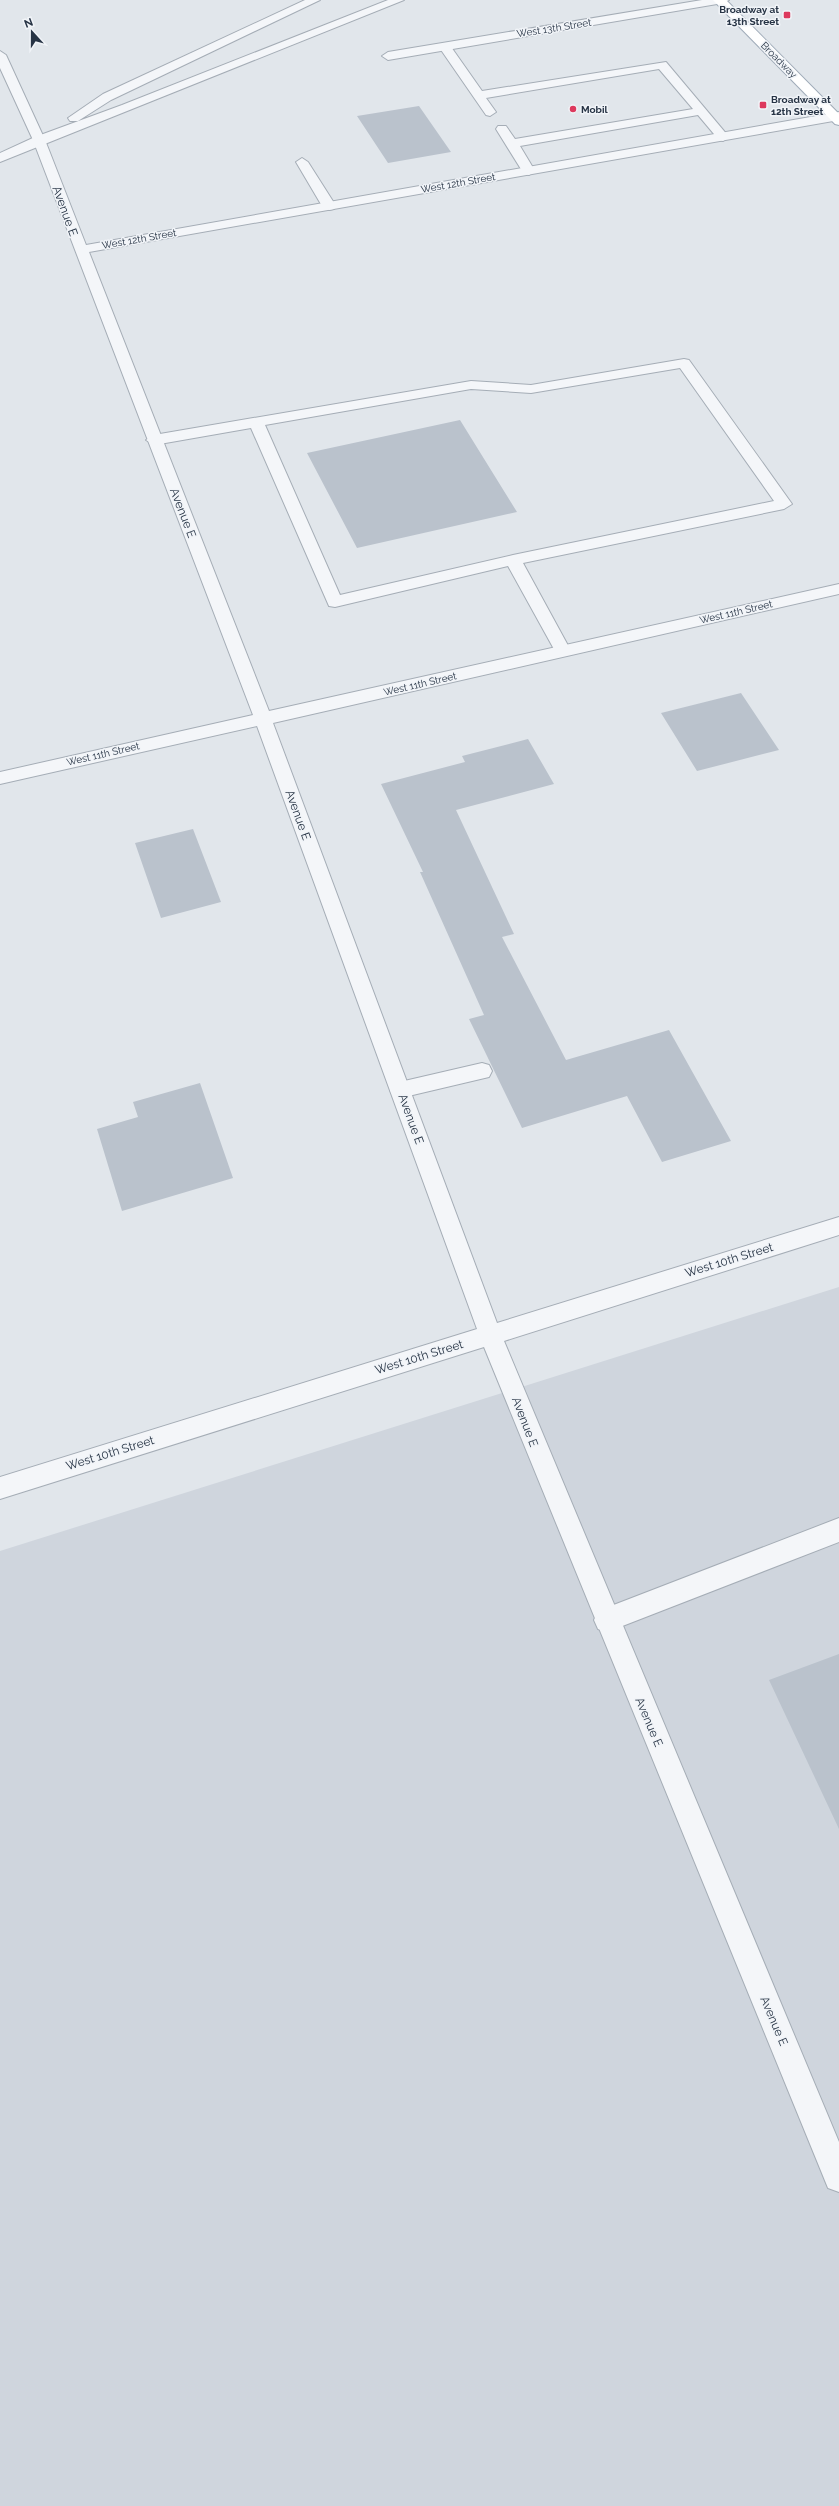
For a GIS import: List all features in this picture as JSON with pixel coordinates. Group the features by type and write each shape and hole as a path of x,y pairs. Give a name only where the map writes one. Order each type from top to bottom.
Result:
{"main road":[{"name":"Broadway","path":"720,0 838,118"}],"street":[{"path":"39,140 107,96 314,0"},
{"path":"0,158 39,140 126,108 398,0"},
{"name":"West 13th Street","path":"388,56 720,0"},
{"path":"445,47 490,112"},
{"name":"Avenue E","path":"0,55 39,140 80,250 263,719 490,1334 607,1620 839,2177"},
{"path":"479,95 514,94 615,77 662,65 723,137"},
{"path":"512,144 546,135 702,111"},
{"name":"West 12th Street","path":"80,250 838,118"},
{"path":"502,129 529,171"},
{"path":"302,162 329,206"},
{"path":"154,440 471,385 531,390 684,363 784,504 512,560 335,602 256,423"},
{"path":"512,560 563,651"},
{"name":"West 11th Street","path":"0,778 839,589"},
{"path":"400,1090 482,1072"},
{"name":"West 10th Street","path":"0,1488 839,1226"},
{"path":"607,1620 839,1530"}],"shaded area":[{"path":"839,1287 839,2506 0,2506 0,1551"}],"building":[{"path":"419,106 451,152 388,163 357,116"},
{"path":"460,420 517,512 357,548 307,453"},
{"path":"741,693 779,750 697,771 661,713"},
{"path":"528,739 554,784 456,810 514,934 502,937 566,1060 669,1030 731,1141 662,1162 627,1096 522,1128 469,1019 484,1015 420,872 423,872 381,784 465,762 462,756"},
{"path":"193,829 221,902 161,918 135,843"},
{"path":"200,1083 233,1178 122,1211 97,1129 138,1117 133,1102"},
{"path":"839,1654 839,1829 769,1680"}],"place":[{"name":"Broadway at 13th Street","path":"787,15"},
{"name":"Broadway at 12th Street","path":"763,105"},
{"name":"Mobil","path":"573,109"}]}
